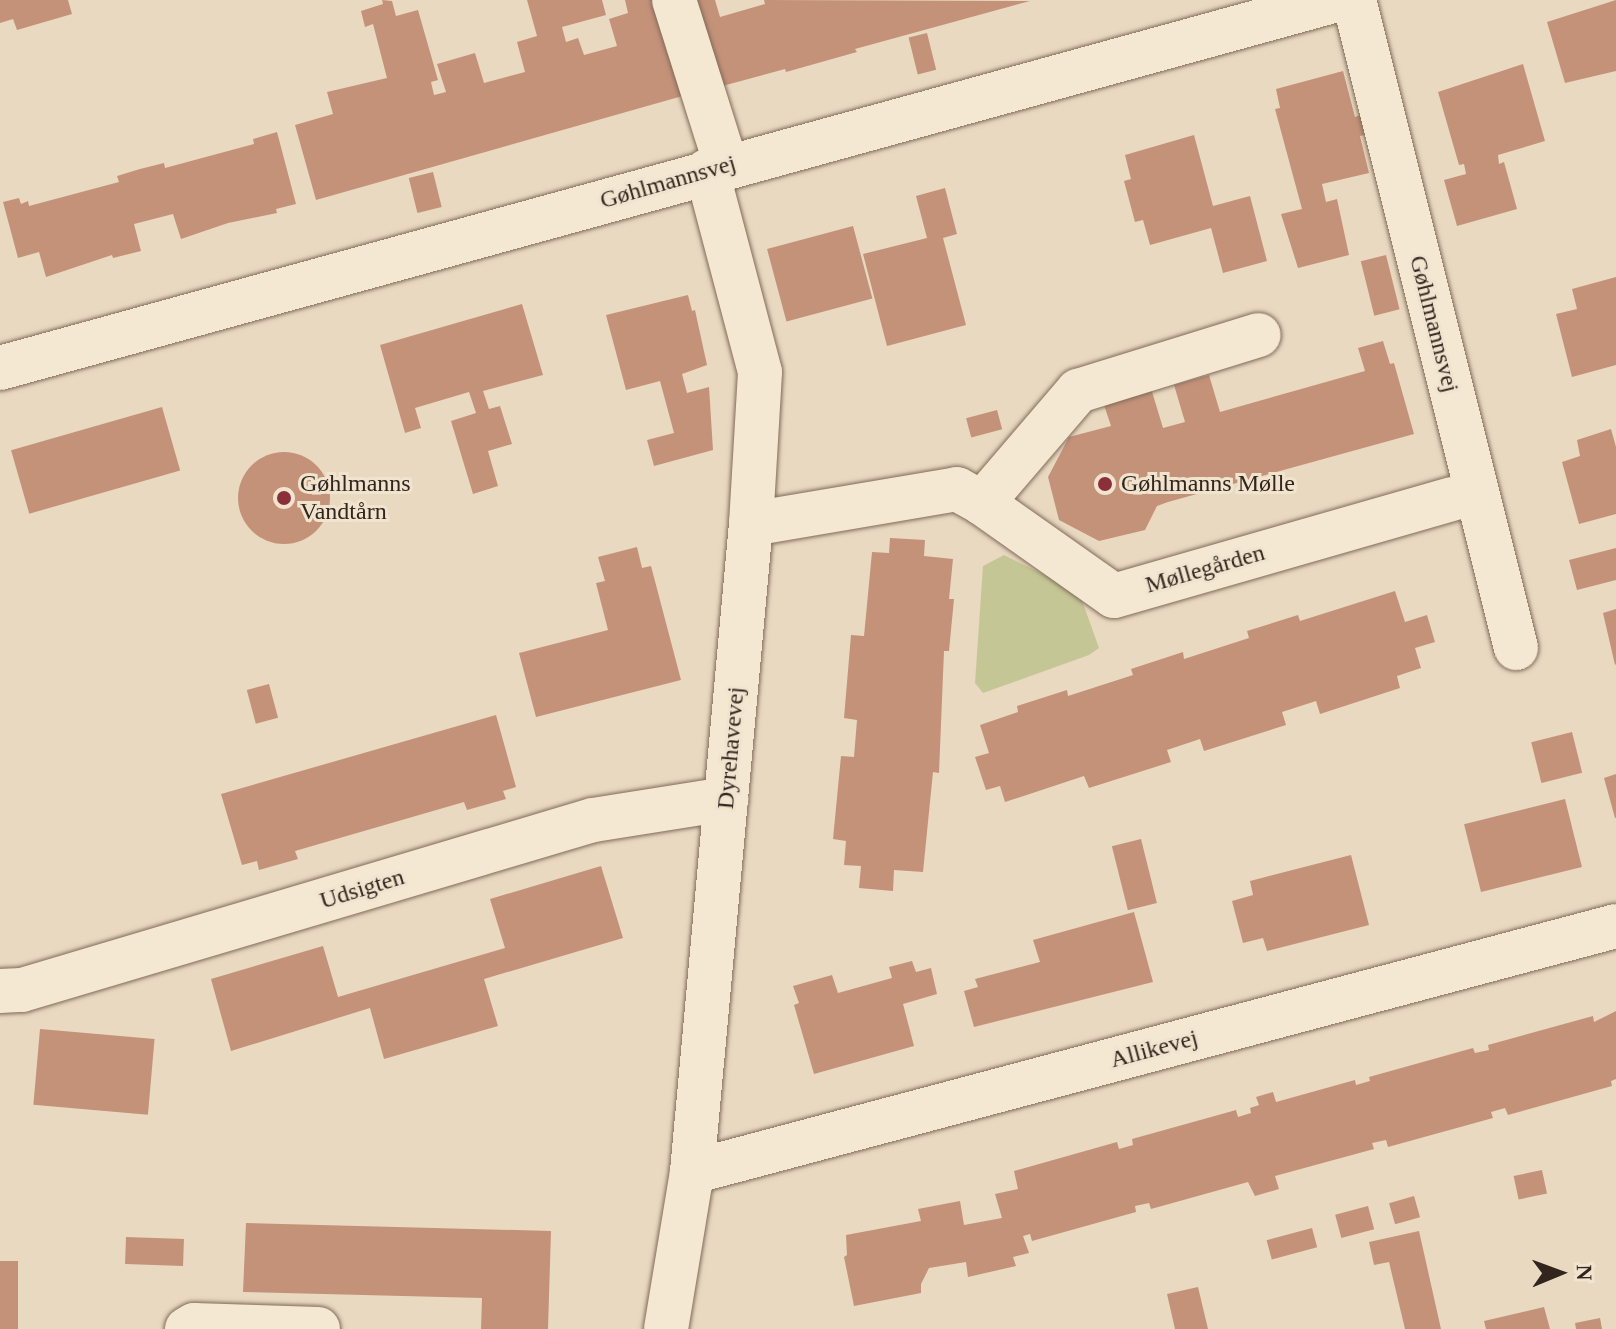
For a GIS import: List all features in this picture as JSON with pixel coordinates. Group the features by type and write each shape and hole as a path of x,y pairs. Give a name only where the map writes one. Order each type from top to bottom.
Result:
{"street":[{"name":"Dyrehavevej","path":"666,1329 692,1172 751,524 760,372 717,168 674,0"},
{"name":"Gøhlmannsvej","path":"0,368 717,168 1337,0"},
{"name":"Gøhlmannsvej","path":"1354,0 1516,648"},
{"path":"982,503 1078,391 1259,335"},
{"name":"Møllegården","path":"751,524 957,489 982,503 1114,596 1452,499"},
{"name":"Udsigten","path":"0,991 22,990 593,820 726,799"},
{"name":"Allikevej","path":"692,1172 1616,926"},
{"path":"187,1329 194,1325 318,1329"}],"green space":[{"path":"1004,555 1079,592 1099,648 1089,655 983,693 975,683 983,566"}],"building":[{"path":"0,0 68,0 72,14 17,30 13,19 0,23"},
{"path":"382,0 392,1 396,16 418,10 438,80 431,82 434,95 446,92 437,64 475,53 484,83 525,72 517,42 537,36 527,0 602,0 606,15 562,27 566,42 578,38 584,55 617,46 609,19 628,13 625,0 658,0 686,95 316,200 295,125 333,114 327,92 387,78 373,24 365,27 361,11 383,4"},
{"path":"687,0 715,0 720,17 765,4 764,0 1030,1 855,49 857,52 786,72 785,69 715,88"},
{"path":"1616,0 1616,71 1565,83 1547,22"},
{"path":"927,33 936,70 918,74 909,38"},
{"path":"1523,64 1545,141 1498,155 1499,164 1504,162 1517,209 1457,226 1444,180 1466,174 1464,164 1459,165 1438,92"},
{"path":"1343,71 1355,117 1360,115 1365,135 1360,136 1369,173 1322,184 1326,202 1337,199 1349,255 1298,268 1281,214 1302,209 1275,109 1280,108 1276,89"},
{"path":"277,132 296,204 276,209 277,213 228,223 181,239 173,214 134,224 141,251 113,258 112,255 46,277 39,252 18,258 3,202 19,198 21,204 28,201 29,206 119,182 117,176 140,169 164,163 165,168 254,144 253,139"},
{"path":"1194,135 1213,206 1250,196 1267,261 1223,273 1211,228 1150,245 1143,220 1135,222 1124,181 1131,179 1125,155"},
{"path":"433,172 442,207 417,213 409,178"},
{"path":"945,188 957,234 943,238 966,325 887,346 863,254 927,238 916,196"},
{"path":"853,226 872,298 786,321 767,249"},
{"path":"1386,255 1400,309 1374,316 1361,261"},
{"path":"1616,277 1616,365 1572,377 1556,314 1577,309 1572,289"},
{"path":"688,295 692,311 695,310 707,365 682,374 687,393 709,387 713,450 654,466 647,440 674,433 660,381 626,390 606,315"},
{"path":"522,304 543,375 483,391 489,409 500,406 512,444 488,451 498,486 473,494 451,421 476,413 469,392 415,408 421,428 405,433 380,345"},
{"path":"1383,341 1390,364 1394,363 1414,434 1168,502 1157,506 1145,530 1099,541 1059,520 1048,477 1069,437 1111,426 1102,399 1150,385 1163,428 1185,422 1174,385 1209,375 1220,412 1365,371 1358,348"},
{"path":"162,407 180,470 29,514 11,450"},
{"path":"997,410 1002,429 971,438 966,418"},
{"path":"1611,429 1616,447 1616,514 1579,524 1562,462 1580,456 1577,440"},
{"name":"Gøhlmanns Vandtårn","path":"284,452 302,455 317,465 327,480 330,498 327,516 317,531 302,541 284,544 266,541 251,531 241,516 238,498 241,480 251,465 266,455"},
{"path":"890,538 925,540 924,556 953,559 949,599 954,599 949,651 944,651 939,773 933,772 923,872 894,870 893,891 859,888 861,866 844,865 846,841 833,839 841,756 854,757 857,720 844,718 851,635 864,636 872,552 889,553"},
{"path":"637,547 642,568 651,566 681,680 536,717 519,653 608,630 596,583 605,581 598,557"},
{"path":"1616,548 1616,580 1577,590 1569,560"},
{"path":"1395,591 1405,622 1427,615 1435,642 1415,648 1421,668 1397,676 1400,688 1320,714 1316,701 1282,712 1286,725 1204,751 1200,739 1167,750 1171,762 1089,788 1084,776 1005,802 1000,786 986,790 975,757 989,753 980,725 1018,712 1017,706 1067,690 1068,696 1133,675 1131,669 1183,652 1184,659 1249,638 1247,631 1298,615 1300,621"},
{"path":"1616,609 1616,664 1615,665 1603,613"},
{"path":"269,684 278,718 256,724 247,690"},
{"path":"496,715 516,787 503,791 506,799 467,810 464,802 295,851 298,859 259,870 257,861 242,865 221,794"},
{"path":"1572,732 1582,773 1541,783 1531,742"},
{"path":"1616,774 1616,818 1615,818 1604,778"},
{"path":"1565,799 1582,867 1481,892 1464,824"},
{"path":"1141,839 1157,903 1128,910 1112,846"},
{"path":"1351,855 1369,925 1267,951 1263,938 1243,943 1232,901 1253,895 1250,881"},
{"path":"601,866 623,938 484,979 498,1026 384,1059 370,1008 231,1051 211,979 323,946 338,997 505,948 490,899"},
{"path":"1134,912 1153,982 974,1027 964,991 978,987 975,979 1040,962 1033,940"},
{"path":"912,961 916,972 931,968 937,994 903,1004 914,1046 814,1074 794,1005 799,1003 793,986 832,975 838,993 892,978 889,967"},
{"path":"1616,1011 1616,1079 1611,1081 1612,1086 1508,1115 1505,1108 1491,1112 1493,1118 1388,1147 1386,1140 1372,1143 1374,1149 1275,1176 1279,1189 1255,1196 1248,1182 1151,1209 1149,1203 1135,1206 1136,1212 1032,1241 1030,1234 1023,1236 1029,1253 1013,1257 1016,1266 968,1277 966,1262 929,1268 921,1284 921,1293 854,1306 844,1257 847,1255 846,1235 921,1221 918,1209 960,1201 964,1225 1002,1218 995,1194 1018,1189 1014,1171 1117,1142 1119,1149 1133,1145 1132,1139 1236,1110 1238,1117 1251,1113 1250,1108 1259,1105 1256,1097 1273,1092 1276,1102 1355,1080 1356,1085 1370,1081 1369,1077 1473,1048 1475,1053 1489,1050 1488,1045 1593,1016 1594,1022"},
{"path":"40,1029 155,1039 148,1115 33,1105"},
{"path":"1542,1170 1547,1193 1519,1200 1514,1176"},
{"path":"1414,1196 1420,1217 1395,1224 1389,1203"},
{"path":"1368,1206 1374,1229 1341,1238 1335,1215"},
{"path":"246,1223 551,1231 548,1329 481,1329 482,1298 243,1292"},
{"path":"1312,1228 1317,1247 1272,1259 1267,1240"},
{"path":"1419,1231 1441,1329 1405,1329 1389,1262 1374,1265 1369,1242"},
{"path":"126,1237 184,1239 183,1266 125,1264"},
{"path":"0,1261 18,1261 18,1329 0,1329"},
{"path":"1198,1287 1208,1329 1175,1329 1167,1294"},
{"path":"1544,1307 1550,1329 1486,1329 1484,1321"},
{"path":"1600,1318 1602,1329 1576,1329 1575,1323"}],"place":[{"name":"Gøhlmanns Mølle","path":"1105,484"},
{"name":"Gøhlmanns Vandtårn","path":"284,498"}]}
